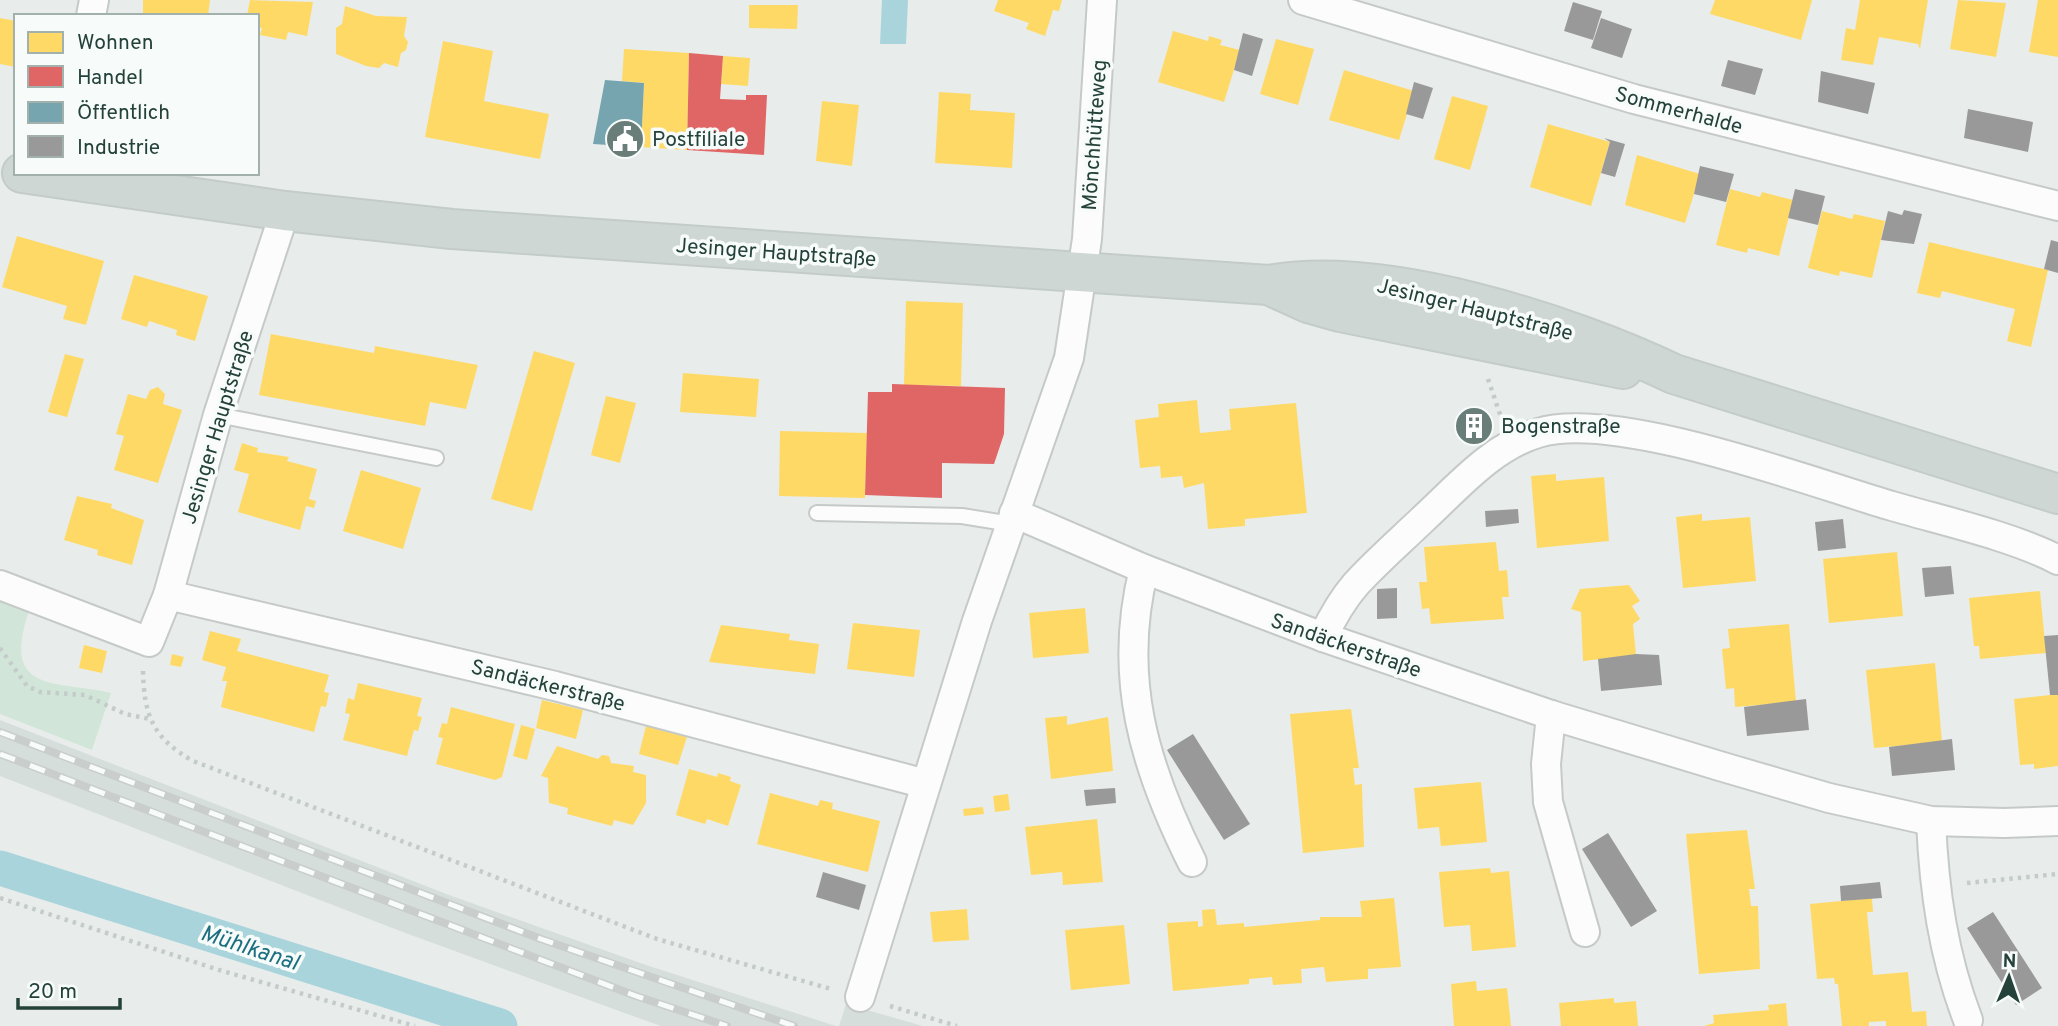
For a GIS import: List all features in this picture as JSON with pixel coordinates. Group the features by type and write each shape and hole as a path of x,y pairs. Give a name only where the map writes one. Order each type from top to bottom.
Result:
{"main road":[{"name":"Jesinger Hauptstraße","path":"64,176 285,211 541,236 1269,285 1313,279 1346,280 1447,299 1575,333 1625,351 1674,374 2058,494"},
{"name":"Jesinger Hauptstraße","path":"1269,285 1308,303 1340,312 1568,360 1674,374"}],"street":[{"name":"Mönchhütteweg","path":"1084,271 1102,0"},
{"name":"Sommerhalde","path":"1303,0 1647,102 2058,206"},
{"name":"Jesinger Hauptstraße","path":"149,642 168,595 218,415 285,211"},
{"path":"860,997 1013,518 1069,358 1084,271"},
{"path":"1323,637 1336,611 1356,584 1470,475 1511,444 1538,433 1570,428 1645,436 1685,445 1938,520 2058,560"},
{"name":"Sandäckerstraße","path":"1013,518 1323,637 1551,715 1818,794 1931,821 2004,824 2058,821"},
{"path":"1144,569 1134,608 1133,649 1141,736 1164,802 1192,862"},
{"path":"0,584 149,642"},
{"name":"Sandäckerstraße","path":"168,595 555,686 926,784"},
{"path":"1551,715 1546,764 1548,802 1585,932"},
{"path":"1931,821 1935,887 1951,976 1968,1020"}],"lane":[{"path":"218,415 436,458"},
{"path":"817,513 1013,518"}],"path":[{"path":"1476,339 1511,444"},
{"path":"149,642 143,666 143,694 150,719 161,739 173,750 193,761 657,939 860,997 934,1023 957,1026"},
{"path":"0,648 27,686 40,692 85,695 125,714 150,719"},
{"path":"1935,887 2058,874"},
{"path":"0,898 232,974 415,1026"}],"shaded area":[{"path":"0,720 449,895 646,965 836,1026 661,1026 400,931 0,776"},
{"path":"846,1004 923,1026 839,1026"}],"green space":[{"path":"0,600 29,611 22,638 22,657 28,670 39,679 111,693 92,750 0,714"}],"water":[{"path":"882,0 908,0 906,44 880,44"}],"building: Wohnen":[{"path":"143,0 210,0 208,14 143,14"},
{"path":"250,0 313,2 307,36 288,32 286,40 260,35 262,28 259,27 259,14 247,14"},
{"path":"998,0 1062,0 1059,11 1053,10 1045,36 1026,29 1029,23 994,11"},
{"path":"1715,0 1812,0 1801,40 1710,14"},
{"path":"1860,0 1928,0 1920,49 1918,44 1879,37 1873,65 1841,60 1846,28 1855,30"},
{"path":"1958,0 2006,3 1996,57 1950,49"},
{"path":"2038,0 2058,0 2058,57 2029,52"},
{"path":"749,5 798,5 797,29 749,28"},
{"path":"345,6 376,16 407,17 404,36 408,42 406,50 401,53 398,67 384,63 379,68 366,66 336,54 336,28 342,24"},
{"path":"0,18 14,21 14,67 0,64"},
{"path":"1173,31 1208,41 1209,36 1222,40 1220,45 1240,50 1224,102 1158,82"},
{"path":"1276,39 1314,49 1298,105 1260,94"},
{"path":"443,41 493,51 484,101 549,114 540,159 425,137"},
{"path":"624,49 689,53 687,150 641,147 644,83 622,81"},
{"path":"723,56 750,58 748,86 721,84"},
{"path":"1344,70 1414,91 1399,140 1329,120"},
{"path":"939,92 971,94 970,110 1015,113 1012,168 935,163"},
{"path":"1452,96 1488,106 1470,170 1434,159"},
{"path":"822,101 859,105 852,166 816,161"},
{"path":"1548,124 1610,142 1591,206 1530,187"},
{"path":"1637,155 1700,174 1685,223 1625,205"},
{"path":"1730,189 1760,197 1762,192 1793,200 1779,256 1748,248 1747,253 1716,245"},
{"path":"1822,211 1852,219 1854,214 1885,221 1872,278 1840,271 1839,276 1808,268"},
{"path":"17,236 104,261 86,325 63,319 67,306 2,287"},
{"path":"1929,242 2048,270 2031,347 2007,341 2015,309 1942,291 1940,298 1917,293"},
{"path":"134,275 208,296 195,341 176,335 177,330 149,321 147,327 121,319"},
{"path":"906,301 963,303 961,386 904,385"},
{"path":"271,334 374,353 375,346 478,365 466,409 430,402 425,426 259,395"},
{"path":"534,351 575,363 532,511 491,499"},
{"path":"65,354 84,359 67,417 48,412"},
{"path":"683,373 759,379 756,417 680,412"},
{"path":"158,387 165,394 163,404 182,410 158,483 114,470 124,436 116,434 128,394 146,399 150,390"},
{"path":"606,396 636,403 620,463 591,455"},
{"path":"1197,400 1200,433 1231,430 1229,409 1296,403 1307,513 1245,519 1245,526 1208,529 1204,483 1184,488 1182,476 1161,478 1160,466 1140,468 1135,420 1159,417 1158,404"},
{"name":"Bogenstraße","path":"1481,420 1482,431 1467,432 1467,422"},
{"path":"780,431 867,433 865,498 779,496"},
{"path":"242,443 258,448 257,452 289,457 287,461 317,469 309,499 316,501 314,508 306,506 300,530 238,512 249,474 234,470"},
{"path":"361,470 421,488 403,549 343,531"},
{"path":"1556,474 1556,481 1604,477 1609,541 1537,548 1531,476"},
{"path":"77,496 112,504 111,508 144,520 132,565 97,555 98,550 64,540"},
{"path":"1702,514 1702,521 1750,517 1756,581 1683,588 1676,517"},
{"path":"1496,542 1499,571 1507,570 1509,597 1502,597 1504,619 1431,624 1429,608 1422,609 1419,582 1427,582 1424,547"},
{"path":"1897,552 1903,616 1829,623 1823,559"},
{"path":"1629,585 1640,601 1632,606 1640,619 1633,624 1636,655 1583,661 1581,612 1571,609 1580,589"},
{"path":"2040,591 2046,653 1980,659 1979,646 1974,646 1969,598"},
{"path":"1085,608 1089,653 1033,658 1029,613"},
{"path":"853,623 920,630 914,677 847,669"},
{"path":"1789,624 1796,702 1735,707 1734,688 1726,689 1722,649 1730,648 1728,629"},
{"path":"721,625 790,634 789,640 819,644 815,674 709,662"},
{"path":"210,631 241,639 237,651 329,675 324,692 329,693 326,707 321,706 314,732 221,707 227,681 222,681 226,667 202,660"},
{"path":"84,645 107,651 102,673 79,668"},
{"path":"172,654 184,657 181,667 170,665"},
{"path":"1935,663 1942,742 1874,748 1866,670"},
{"path":"358,683 422,698 417,716 422,717 418,731 414,730 407,756 343,740 350,714 345,713 348,698 354,700"},
{"path":"2058,695 2058,766 2034,769 2034,764 2020,765 2014,699"},
{"path":"542,700 583,710 576,739 536,728"},
{"path":"451,707 515,724 502,777 495,780 436,764 443,738 438,737 442,723 447,724"},
{"path":"1351,709 1359,768 1353,768 1355,785 1362,784 1364,847 1303,853 1290,714"},
{"path":"1067,716 1067,725 1108,717 1113,771 1051,779 1045,718"},
{"path":"521,725 535,729 527,760 513,756"},
{"path":"646,726 687,737 678,765 639,754"},
{"path":"557,746 598,759 602,755 609,756 611,763 634,766 633,772 646,775 646,803 633,825 614,820 612,826 567,814 568,808 549,803 548,778 541,776"},
{"path":"689,769 717,777 718,773 731,777 730,781 741,785 728,826 707,819 705,824 676,815"},
{"path":"1481,782 1487,842 1441,846 1439,827 1418,829 1414,788"},
{"path":"770,793 818,806 820,800 833,803 832,809 880,821 868,872 757,844"},
{"path":"1008,794 1010,810 995,812 993,796"},
{"path":"983,807 984,814 964,816 963,809"},
{"path":"1097,819 1103,882 1063,885 1062,872 1031,875 1025,827"},
{"path":"1747,830 1755,889 1749,889 1751,906 1758,906 1760,969 1699,974 1686,834"},
{"path":"1490,868 1491,873 1509,871 1516,947 1472,951 1470,925 1444,927 1439,872"},
{"path":"1394,898 1401,967 1368,969 1368,979 1326,982 1324,967 1301,969 1302,983 1273,985 1272,977 1249,979 1249,984 1173,991 1167,923 1198,921 1198,927 1203,926 1202,910 1215,909 1217,925 1244,923 1244,927 1320,920 1320,917 1362,917 1360,901"},
{"path":"1872,898 1873,912 1867,912 1873,975 1908,972 1912,1012 1926,1011 1927,1026 1886,1026 1886,1021 1869,1022 1869,1026 1842,1026 1838,984 1835,984 1834,978 1817,979 1810,904"},
{"path":"967,909 969,940 933,942 930,912"},
{"path":"1124,925 1130,984 1071,990 1065,930"},
{"path":"1476,981 1477,991 1507,988 1511,1026 1454,1026 1451,984"},
{"path":"1614,998 1614,1003 1636,1001 1638,1026 1561,1026 1559,1003"},
{"path":"1786,1003 1788,1026 1704,1026 1714,1023 1713,1015 1769,1010 1768,1005"}],"building: Handel":[{"path":"689,53 723,56 720,99 746,100 746,95 767,95 764,155 687,150"},
{"path":"892,384 1005,388 1004,434 994,464 942,463 942,498 865,495 868,392 892,392"}],"building: Öffentlich":[{"path":"605,80 644,83 641,147 593,144"}],"building: Industrie":[{"path":"1573,2 1602,11 1593,40 1564,31"},
{"path":"1601,18 1632,29 1622,58 1591,48"},
{"path":"1243,33 1263,39 1252,76 1234,70"},
{"path":"1728,60 1763,69 1755,95 1721,86"},
{"path":"1821,71 1875,83 1868,114 1818,102"},
{"path":"1414,82 1433,88 1423,119 1406,114"},
{"path":"1968,109 2033,122 2028,152 1964,138"},
{"path":"1604,138 1625,144 1615,177 1601,173 1610,142"},
{"path":"1700,166 1734,174 1726,202 1694,194"},
{"path":"1795,189 1825,196 1818,225 1788,218"},
{"path":"1904,210 1922,214 1914,244 1881,240 1888,211 1902,215"},
{"path":"2051,240 2058,242 2058,273 2044,269"},
{"path":"1518,509 1519,523 1486,527 1485,511"},
{"path":"1843,519 1846,548 1818,551 1815,522"},
{"path":"1951,566 1954,594 1925,597 1922,568"},
{"path":"1397,588 1397,618 1377,619 1377,589"},
{"path":"2058,635 2058,695 2050,695 2044,636"},
{"path":"1636,654 1659,655 1662,685 1601,691 1598,659"},
{"path":"1806,699 1809,730 1747,736 1744,707"},
{"path":"1193,734 1250,824 1224,840 1167,750"},
{"path":"1952,739 1955,770 1892,776 1889,747"},
{"path":"1115,788 1116,803 1086,806 1084,790"},
{"path":"1608,833 1657,911 1631,927 1582,849"},
{"path":"823,872 866,885 859,910 816,897"},
{"path":"1880,882 1882,898 1841,901 1840,886"},
{"path":"1993,912 2042,988 2016,1005 1967,928"}],"waterway":[{"name":"Mühlkanal","path":"0,868 500,1026"}],"railway":[{"path":"0,732 541,939 794,1026"},
{"path":"0,754 636,996 727,1026"}],"place":[{"name":"Postfiliale","path":"625,139"},
{"name":"Bogenstraße","path":"1474,426"}]}
